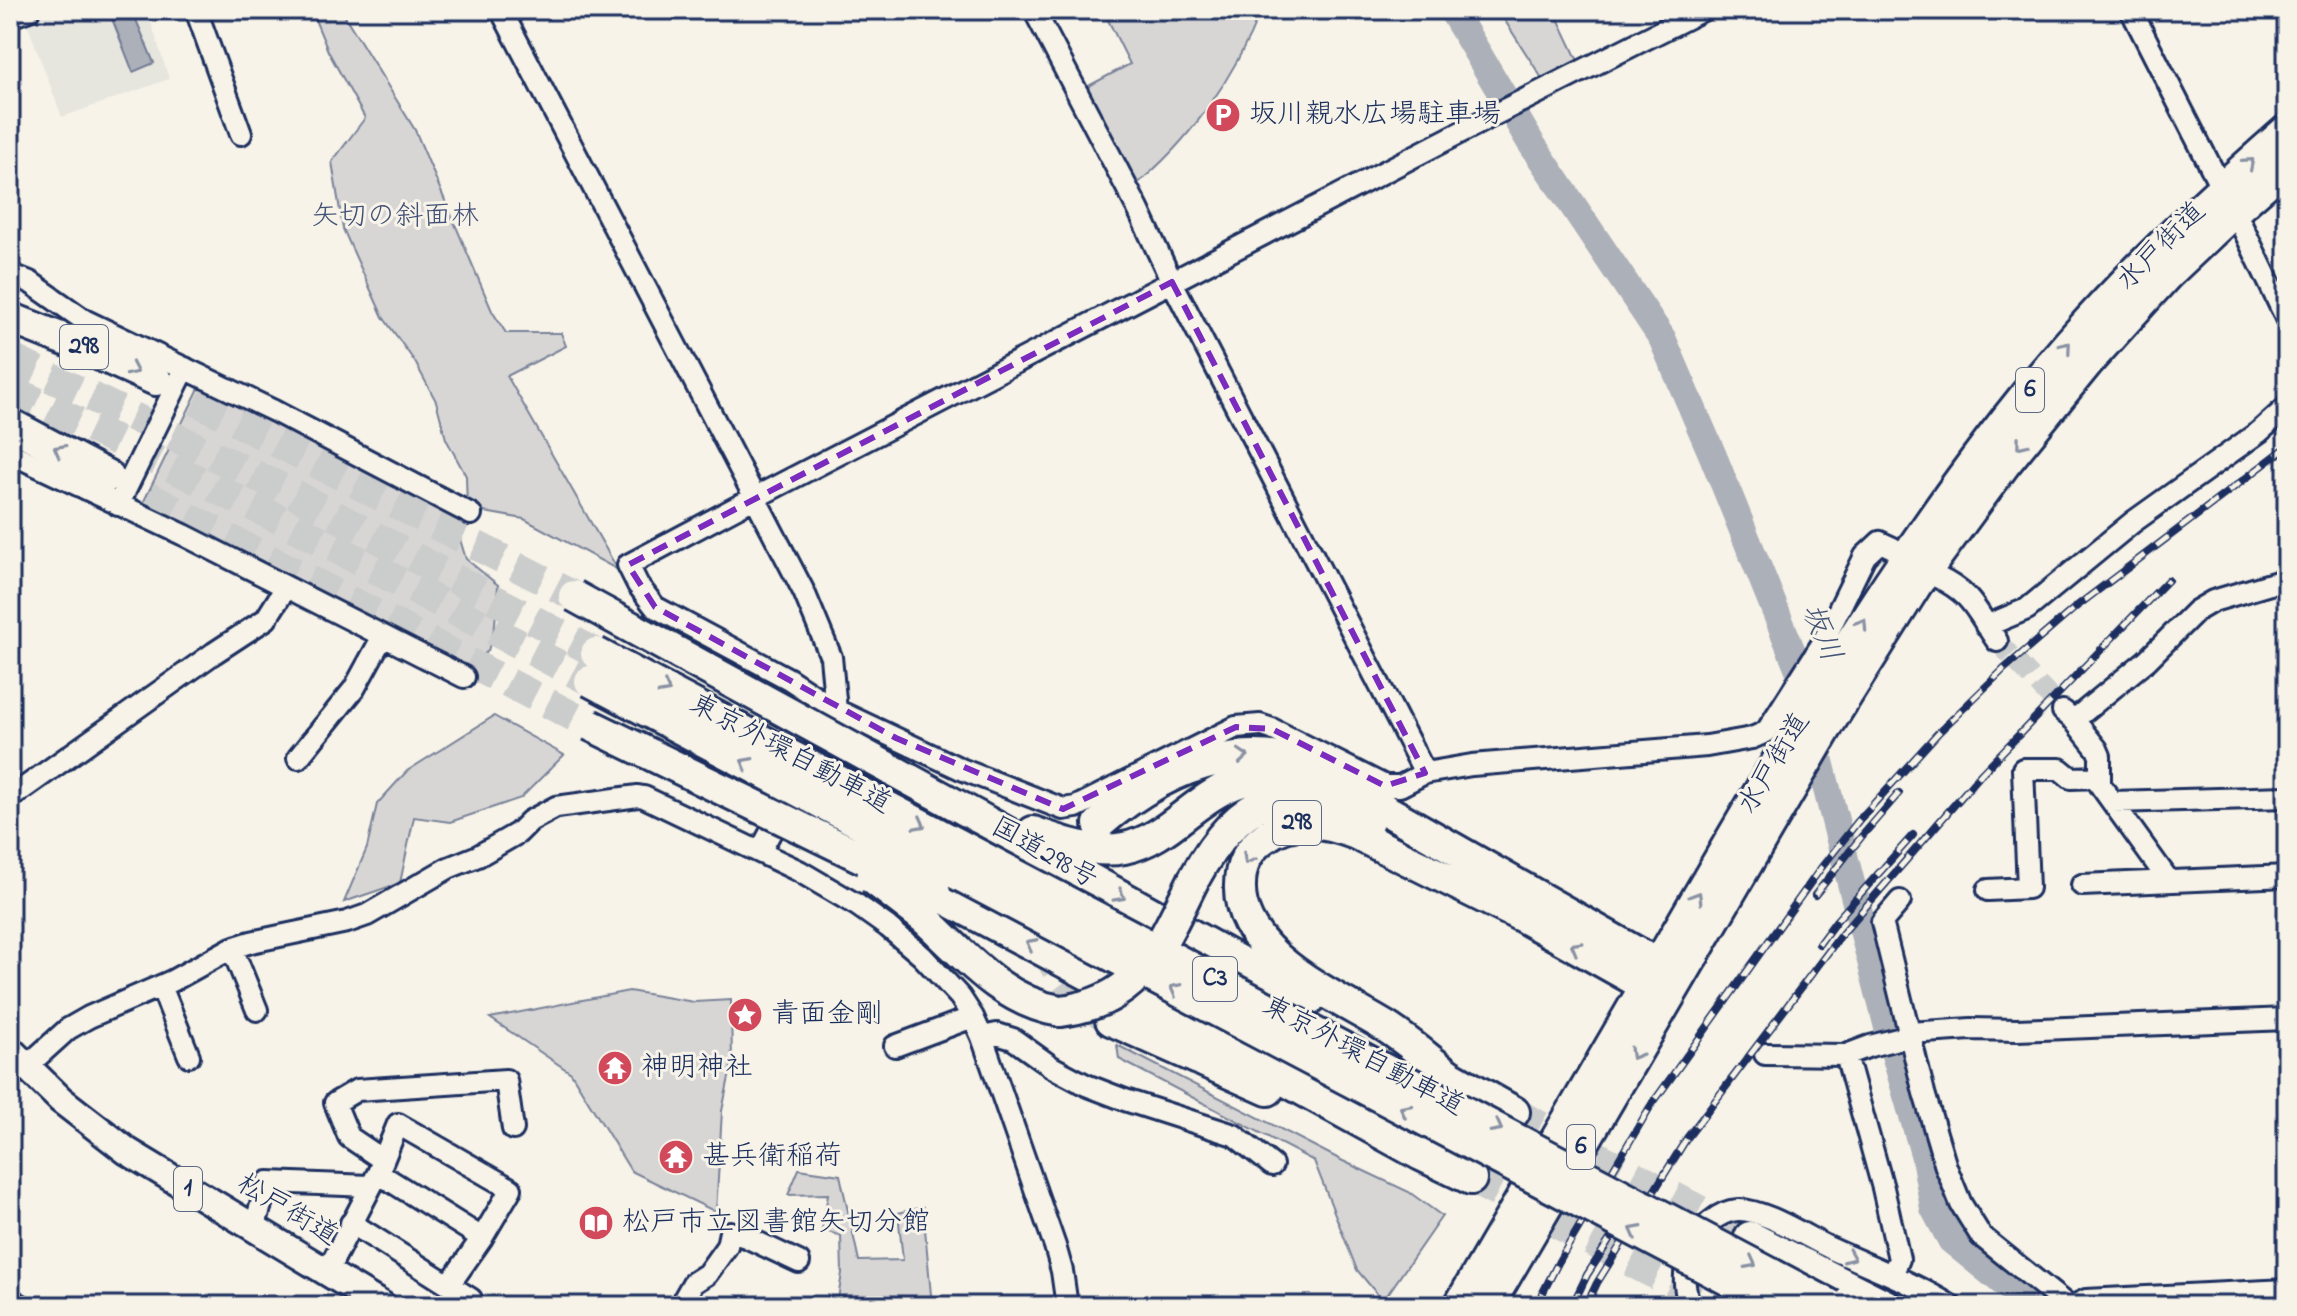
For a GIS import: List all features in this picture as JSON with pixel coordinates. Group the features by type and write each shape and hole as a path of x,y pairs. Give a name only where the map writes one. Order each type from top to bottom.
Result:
{"highway":[{"name":"水戸街道","path":"1488,1306 1658,979 1791,738 1903,562 1987,443 2060,354 2154,253 2219,189 2287,130"},
{"name":"水戸街道","path":"1459,1306 1658,979 1802,771 1918,582 2004,465 2088,362 2168,274 2287,165"},
{"name":"298","path":"10,318 156,380"},
{"path":"10,424 108,476"},
{"name":"298","path":"574,596 826,720 981,814 1071,844 1107,850 1154,837 1224,788 1247,780 1295,776 1347,788"},
{"name":"東京外環自動車道","path":"1778,1306 593,667 1832,1306"},
{"name":"298","path":"590,725 930,906 1229,1049 1421,1155"},
{"name":"298","path":"1099,824 1118,807 1191,767 1243,755 1289,759 1330,775 1658,979"},
{"name":"298","path":"930,906 988,977 1005,991 1040,1008 1060,1011 1101,1002 1136,979 1163,940 1209,852 1234,821 1264,803 1282,798 1315,799 1351,811 1482,897"},
{"name":"国道298号","path":"981,814 1278,984 1514,1112"},
{"name":"298","path":"1449,1075 1389,1029 1296,973 1255,933 1242,908 1239,889 1240,871 1258,842 1273,831 1291,824 1316,823 1339,827 1658,979"},
{"name":"298","path":"1111,1020 1471,1179"},
{"path":"1750,1237 1887,1306"}],"main road":[{"name":"松戸街道","path":"18,1058 61,1100 127,1151 327,1272 372,1303"}],"street":[{"path":"10,17 29,10"},
{"path":"196,10 241,134"},
{"path":"501,10 804,592 831,657 826,720 760,852"},
{"path":"1034,10 1425,773"},
{"path":"1703,10 1502,111 628,565 638,585 655,607 789,679 826,720 1063,809 1076,807 1236,727 1260,725 1272,729 1385,786 1400,786 1425,773 1472,765 1707,746 1752,738 1766,732 1784,706 1833,621 1865,556 1880,542 1893,548"},
{"path":"2131,10 2216,177"},
{"path":"2239,220 2287,320"},
{"path":"10,274 30,282 84,320 274,411 471,514"},
{"path":"118,505 185,368"},
{"path":"1937,577 1971,600 1992,633 2027,609 2133,522 2259,432 2287,407"},
{"path":"10,453 464,677"},
{"path":"2169,881 2100,785 2100,756 2097,749 2069,716 2147,660 2196,611 2213,601 2287,579"},
{"path":"10,798 203,660 266,619 286,587"},
{"path":"298,758 354,689 383,636"},
{"path":"1988,890 2028,888 2023,769 2060,769 2071,778 2100,777"},
{"path":"18,1058 89,1017 161,986 232,948 367,915 448,868 478,856 518,833 530,821 563,805 644,797 760,852 834,892 888,927 922,956 960,997 982,1037 1060,1263 1067,1306"},
{"path":"2113,802 2287,797"},
{"path":"2082,885 2287,876"},
{"path":"1900,901 1882,922 1909,1035 1946,1167 1961,1204 1981,1236 2071,1306 2086,1300 2287,1290"},
{"path":"232,948 257,1010"},
{"path":"161,986 189,1056"},
{"path":"895,1046 973,1017"},
{"path":"1765,1054 1846,1055 1909,1035 1971,1029 2017,1030 2287,1019"},
{"path":"982,1037 997,1034 1013,1039 1052,1067 1086,1085 1234,1135 1272,1165"},
{"path":"1846,1055 1899,1259 1892,1275"},
{"path":"482,1238 377,1173 349,1137 335,1103 357,1090 506,1080 513,1129"},
{"path":"327,1272 398,1124 511,1189 449,1285"},
{"path":"254,1228 268,1182 377,1173"},
{"path":"1690,1306 1684,1292 1685,1265 1694,1241 1708,1224 1724,1213 1739,1210 1758,1214 1922,1289 1951,1306"},
{"path":"351,1223 471,1299"},
{"path":"680,1306 693,1283 707,1274 727,1246 730,1232 799,1262"},
{"path":"10,1299 22,1306"}],"highlighted area":[{"path":"1172,282 1425,773 1385,786 1272,729 1236,727 1063,809 896,738 655,607 628,565"}],"shaded area":[{"path":"22,10 147,10 169,79 62,117"},
{"path":"132,10 154,63 133,72 111,16"}],"green space":[{"name":"矢切の斜面林","path":"311,10 341,10 415,130 492,311 506,333 561,333 566,346 507,376 618,570 524,519 467,509 466,476 446,439 436,401 415,362 383,317 343,229 332,162 365,118 328,51"},
{"path":"1113,10 1261,10 1237,60 1208,108 1172,151 1132,188 1081,90 1130,64 1105,14"},
{"path":"1498,10 1554,10 1580,65 1545,83"},
{"path":"201,384 452,513 466,559 498,585 495,624 488,651 464,669 213,536 142,505"},
{"path":"494,716 564,755 521,798 450,822 414,817 400,883 344,902 367,848 377,804 407,771"},
{"path":"629,991 694,1002 731,1000 732,1063 722,1111 716,1212 631,1171 571,1073 490,1018"},
{"path":"1117,1045 1409,1192 1442,1216 1383,1301 1357,1270 1314,1161 1119,1059"},
{"path":"799,1169 840,1175 859,1261 903,1260 898,1213 923,1207 932,1306 837,1306 842,1273 841,1236 822,1230 828,1194 788,1195"}],"waterway":[{"name":"坂川","path":"1452,10 1531,143 1662,338 1817,714 1819,758 1894,1051 1925,1157 1934,1208 1951,1240 2032,1306"}],"tunnel":[{"path":"10,358 294,494 596,653"},
{"path":"156,380 574,596"},
{"path":"10,389 287,523 590,681"},
{"path":"108,476 590,725"},
{"path":"1997,641 2063,711"},
{"path":"1044,942 1054,966 1068,986 1106,1017"},
{"path":"1514,1112 1750,1237"},
{"path":"1471,1179 1716,1306"}],"railway":[{"path":"1536,1306 1559,1261 1650,1107 1821,868 1859,820 1938,733 2004,669 2077,606 2287,447"},
{"path":"1586,1306 1597,1283 1687,1138 1841,935 1982,773 2168,580"},
{"path":"1815,895 1899,793"},
{"path":"1819,944 1913,835"},
{"path":"1572,1306 1587,1275 1620,1224"}],"place":[{"name":"坂川親水広場駐車場","path":"1223,115"},
{"name":"青面金剛","path":"745,1015"},
{"name":"神明神社","path":"615,1068"},
{"name":"甚兵衛稲荷","path":"676,1157"},
{"name":"松戸市立図書館矢切分館","path":"596,1223"}]}
